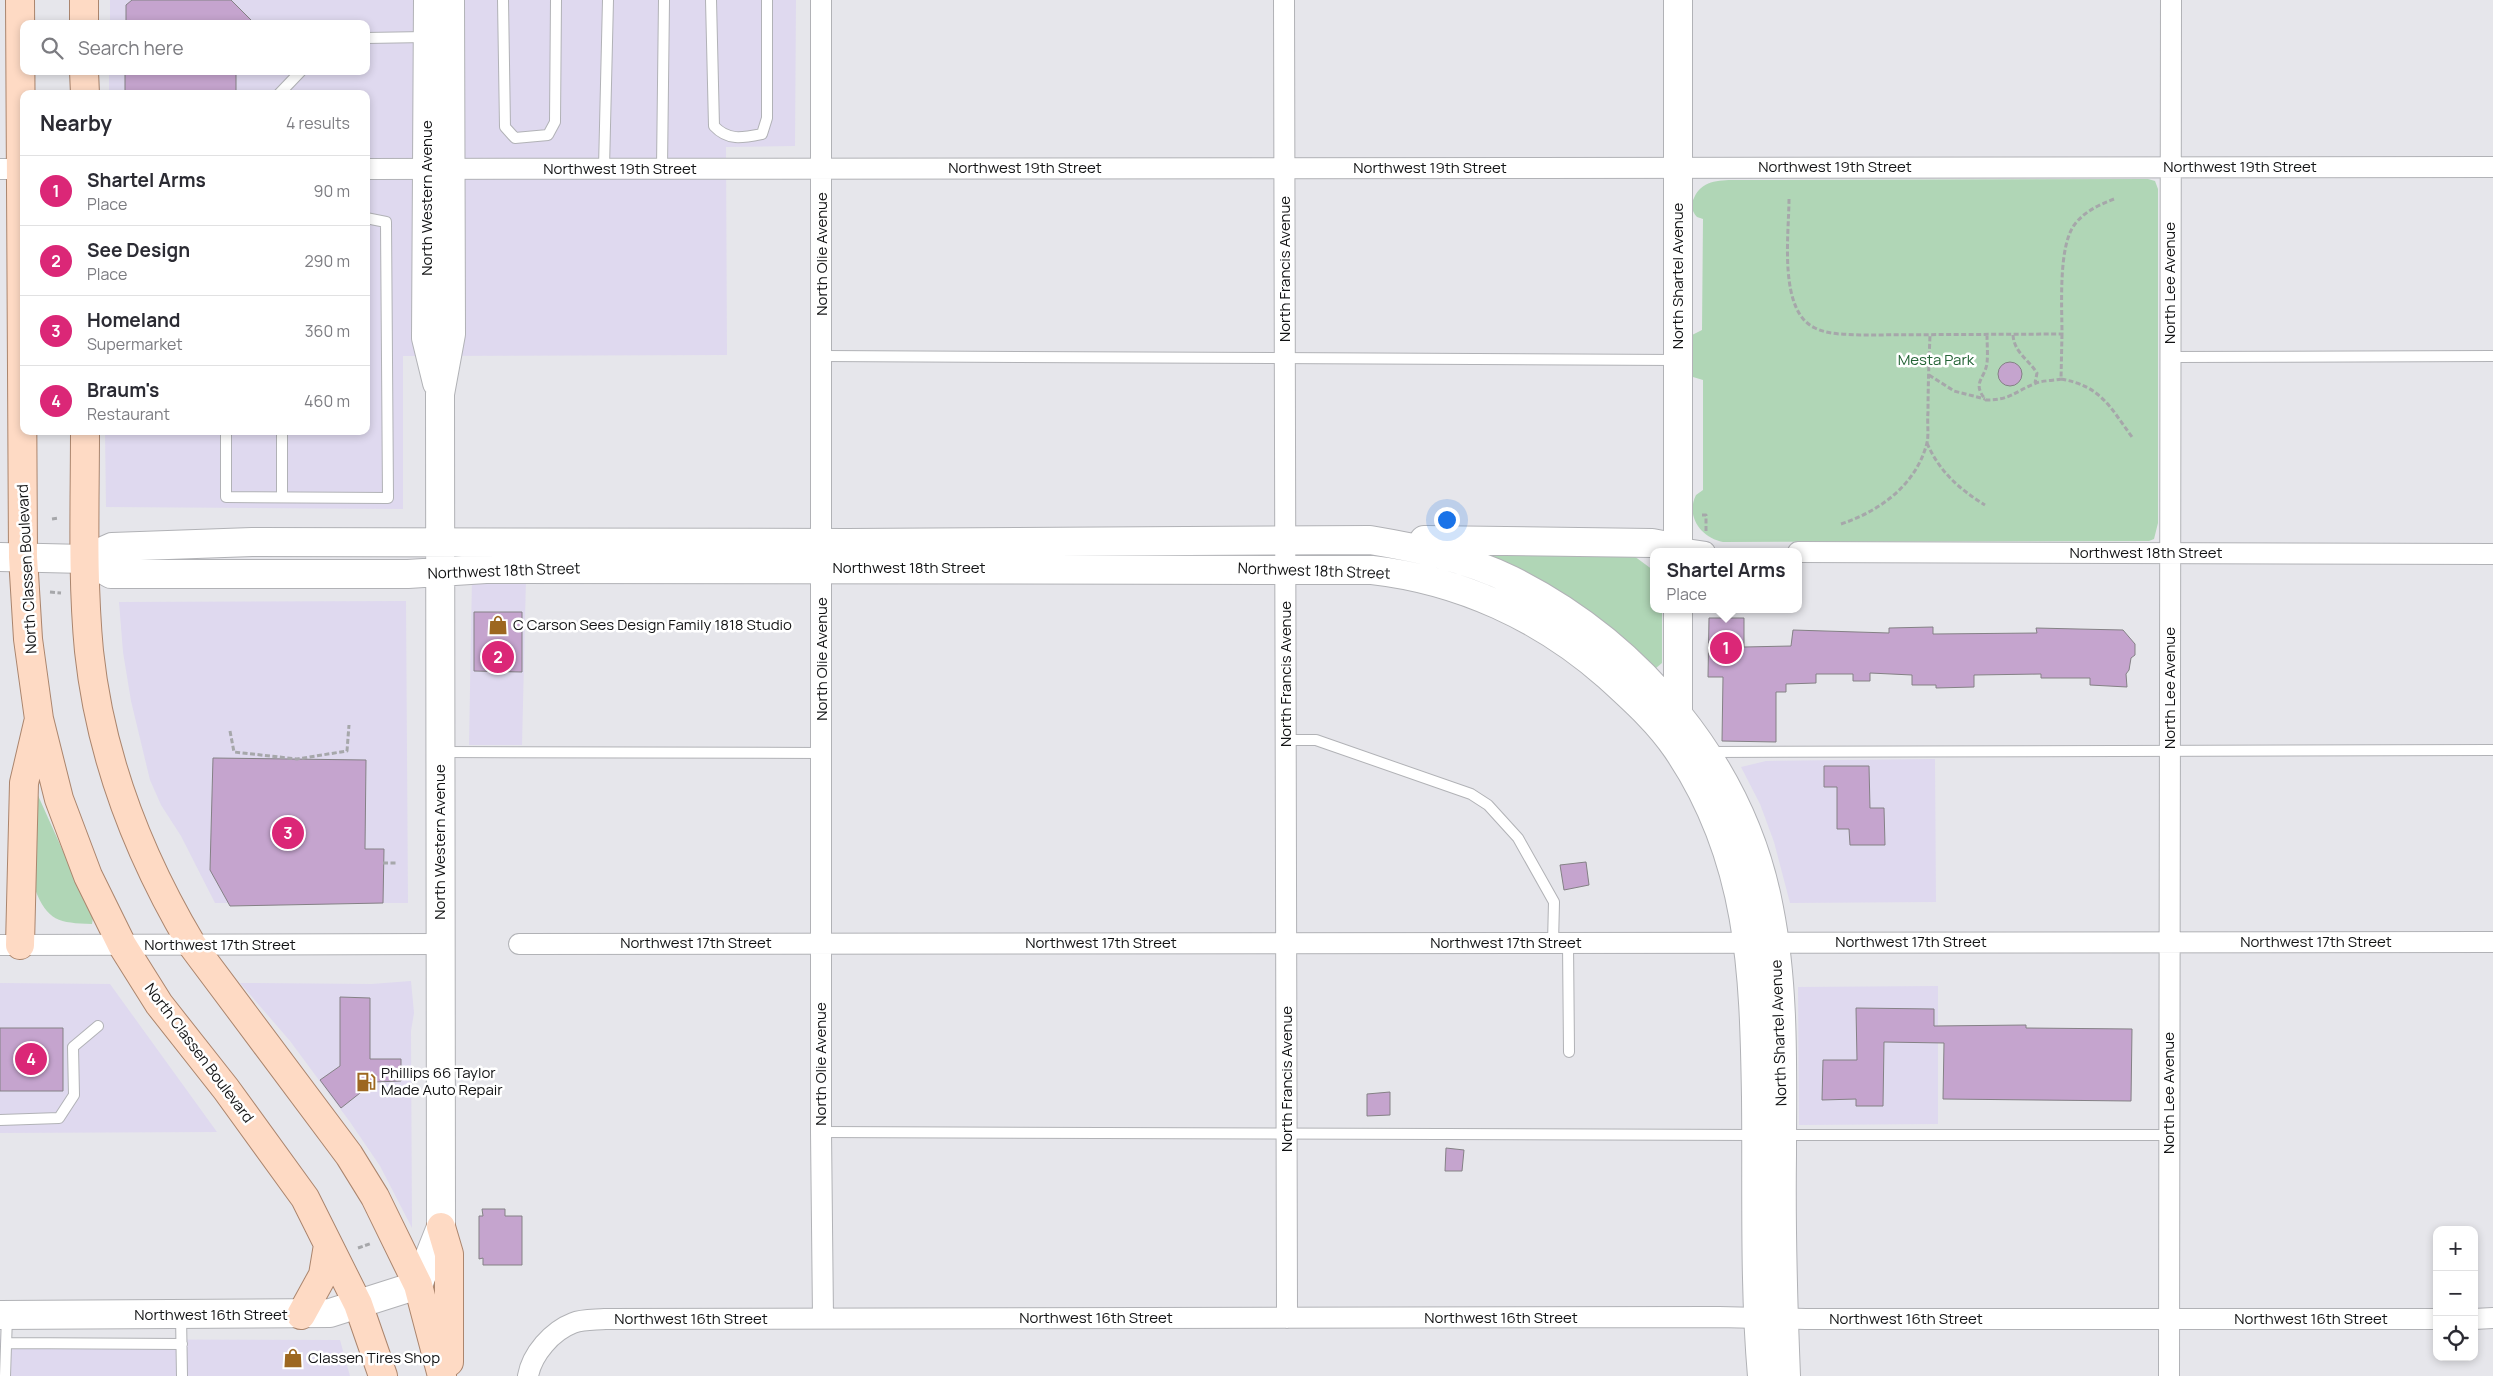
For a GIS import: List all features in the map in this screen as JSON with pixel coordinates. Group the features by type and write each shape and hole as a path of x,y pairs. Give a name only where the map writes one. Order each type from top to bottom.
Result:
{"main road":[{"name":"North Classen Boulevard","path":"20,0 15,169 11,557 28,639 39,719 59,799 88,876 122,945 159,1004 226,1089 305,1198 358,1304 383,1376"},
{"path":"84,0 84,20"},
{"path":"84,75 84,90"},
{"path":"85,435 85,558 89,651 105,736 138,842 174,915 192,945 349,1156 375,1197 418,1285 442,1376"},
{"path":"10,945 24,783 39,719"},
{"path":"441,1227 449,1254 448,1376"},
{"path":"301,1315 323,1276 328,1245"}],"street":[{"name":"North Western Avenue","path":"428,0 439,37"},
{"name":"North Western Avenue","path":"418,1285 441,1227 440,394 451,334 438,168 439,37 450,0"},
{"name":"North Olie Avenue","path":"821,0 821,1132 823,1318"},
{"name":"North Francis Avenue","path":"1284,0 1287,1318"},
{"name":"North Shartel Avenue","path":"1678,0 1678,360 1692,547"},
{"name":"North Lee Avenue","path":"2169,1376 2171,0"},
{"name":"Northwest 19th Street","path":"370,169 2493,167"},
{"name":"Northwest 18th Street","path":"85,558 111,574 293,575 440,572 822,556 1370,540 1442,554 1510,580 1543,598 1592,630 1630,661 1678,712"},
{"path":"1370,540 1652,544 1692,547"},
{"name":"Northwest 18th Street","path":"11,557 85,558 112,547 293,542 441,543 1394,572 1442,583 1478,595 1549,631 1594,664 1648,714 1678,751"},
{"path":"293,542 293,575"},
{"name":"Northwest 18th Street","path":"1802,552 2493,554"},
{"name":"North Shartel Avenue","path":"1678,613 1678,751 1707,802 1721,833 1735,878 1781,992 1769,1135 1770,1318 1762,1376"},
{"name":"North Shartel Avenue","path":"1678,712 1705,752 1732,800 1753,851 1769,905 1762,943"},
{"name":"Northwest 17th Street","path":"519,944 822,942 2493,942"},
{"name":"Northwest 17th Street","path":"10,945 441,944"},
{"name":"Northwest 16th Street","path":"3,1315 301,1315 330,1313 418,1285"},
{"name":"North Shartel Avenue","path":"1770,1318 1786,1376"},
{"name":"Northwest 16th Street","path":"528,1376 530,1365 535,1355 545,1343 566,1327 578,1322 605,1319 2433,1318"},
{"path":"2478,1318 2493,1318"}],"lane":[{"path":"504,0 505,127 515,138 548,135 555,122 556,0"},
{"path":"604,168 608,0"},
{"path":"662,168 664,0"},
{"path":"711,0 714,126 722,134 740,138 762,134 767,118 767,0"},
{"path":"370,38 439,37"},
{"path":"283,90 297,75"},
{"path":"226,435 226,497 388,498 386,222 370,219"},
{"path":"822,356 1678,360"},
{"path":"2170,357 2493,356"},
{"path":"282,435 282,497"},
{"path":"1286,740 1316,740 1471,794 1488,806 1518,838 1554,902 1561,943 1568,1052"},
{"path":"440,752 570,750 822,753"},
{"path":"1678,751 2493,750"},
{"path":"0,1120 59,1118 74,1095 73,1046 98,1026"},
{"path":"821,1132 1287,1135 2169,1135"},
{"path":"3,1315 6,1343 5,1376"},
{"path":"181,1315 182,1376"},
{"path":"6,1343 182,1344"}],"path":[{"path":"1789,199 1789,284 1793,304 1802,318 1813,327 1828,333 1860,335 2062,334"},
{"path":"2061,380 2063,256 2074,225 2094,207 2114,199"},
{"path":"1930,335 1927,442 1933,457 1943,471 1964,492 1985,505"},
{"path":"1986,400 1980,393 1979,380 1987,366 1987,335"},
{"path":"2013,335 2013,343 2018,352 2030,362 2037,373 2035,383"},
{"path":"1929,375 1954,391 1986,400 1998,400 2015,396 2035,383 2061,380 2080,382 2094,390 2107,403 2132,437"},
{"path":"1841,524 1861,517 1890,500 1905,485 1927,442"},
{"path":"1692,547 1706,515"},
{"path":"52,519 60,517"},
{"path":"50,592 61,593"},
{"path":"230,731 234,752 297,759 347,751 349,725"},
{"path":"384,863 396,863"},
{"path":"358,1248 372,1242"}],"shaded area":[{"path":"110,0 796,0 795,146 726,147 727,355 403,356 403,509 106,507 105,435 370,435 370,90 109,90 109,75 370,75 370,20 110,20"},
{"name":"C Carson Sees Design Family 1818 Studio","path":"472,578 526,578 522,745 469,745"},
{"path":"406,601 408,903 215,903 181,836 161,805 150,780 131,701 123,652 119,602"},
{"path":"1935,759 1936,902 1790,903 1774,842 1760,804 1741,767 1766,761"},
{"name":"Phillips 66 Taylor Made Auto Repair","path":"411,981 414,1013 411,1031 412,1228 380,1166 350,1122 290,1041 240,983 372,984"},
{"path":"0,983 110,984 217,1132 0,1133"},
{"path":"1938,986 1938,1124 1799,1125 1798,987"},
{"path":"0,1339 340,1340 350,1376 0,1376"}],"green space":[{"name":"Mesta Park","path":"2148,179 2155,181 2158,189 2158,523 2154,539 2149,541 1723,542 1715,540 1702,531 1694,518 1693,503 1696,495 1703,490 1703,380 1693,377 1692,335 1702,330 1703,219 1695,215 1692,206 1694,198 1702,187 1713,182 1733,180"},
{"path":"1496,551 1634,556 1650,568 1650,613 1662,613 1662,663 1656,668 1629,642 1557,590 1494,561 1492,555"},
{"path":"36,791 93,918 92,924 71,923 56,918 44,908 35,889"}],"building":[{"path":"132,0 231,0 251,20 126,20 126,5"},
{"path":"125,75 236,75 236,90 125,90"},
{"path":"2010,362 2019,365 2022,374 2019,383 2010,386 2001,383 1998,374 2001,365"},
{"path":"474,612 522,612 522,672 474,671"},
{"path":"1709,618 1744,618 1744,647 1791,646 1793,630 1889,633 1889,628 1933,627 1933,634 2037,633 2036,628 2123,630 2135,644 2135,655 2131,658 2129,670 2126,674 2127,687 2090,685 2090,678 2041,678 2041,674 1974,675 1974,687 1936,688 1936,685 1912,685 1912,675 1870,673 1870,681 1853,681 1853,674 1816,674 1816,683 1786,684 1786,692 1776,692 1776,742 1722,741 1723,677 1708,677"},
{"path":"213,758 366,760 365,849 384,849 383,903 230,906 210,870"},
{"path":"1824,766 1869,766 1870,808 1884,808 1885,845 1850,845 1849,829 1837,829 1837,787 1824,787"},
{"path":"1586,862 1589,885 1564,890 1560,865"},
{"path":"340,997 370,998 370,1059 401,1059 401,1081 374,1082 341,1108 320,1080 340,1066"},
{"path":"1856,1008 1934,1009 1934,1026 2026,1025 2026,1028 2132,1029 2131,1101 1943,1099 1944,1043 1884,1042 1883,1106 1856,1106 1856,1099 1822,1100 1823,1060 1857,1060"},
{"path":"0,1028 63,1028 63,1091 0,1091"},
{"path":"1390,1092 1390,1115 1367,1116 1367,1094"},
{"path":"1446,1148 1464,1150 1462,1171 1445,1171"},
{"path":"482,1209 505,1209 505,1216 522,1216 522,1265 483,1265 483,1258 479,1259 479,1216 483,1216"}],"place":[{"name":"C Carson Sees Design Family 1818 Studio","path":"498,625"},
{"name":"Shartel Arms","path":"1726,648"},
{"name":"See Design","path":"498,657"},
{"name":"Homeland","path":"288,833"},
{"name":"Braum's","path":"31,1059"},
{"name":"Phillips 66 Taylor Made Auto Repair","path":"366,1082"},
{"name":"Classen Tires Shop","path":"293,1358"}]}
